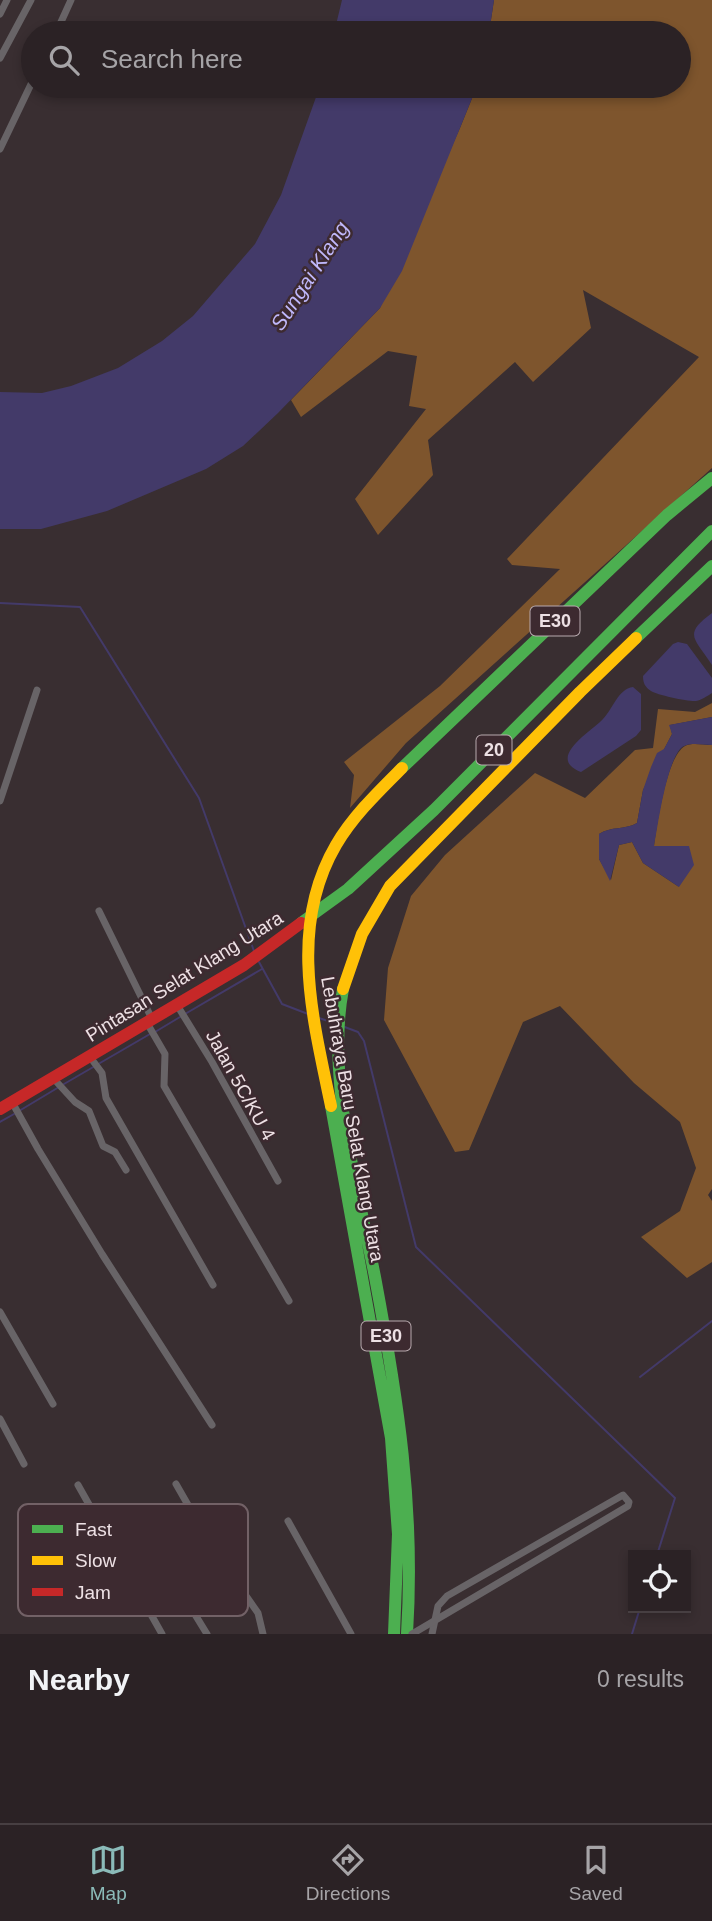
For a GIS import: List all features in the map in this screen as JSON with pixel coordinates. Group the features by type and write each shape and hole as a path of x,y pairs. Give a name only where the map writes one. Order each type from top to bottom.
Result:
{"highway":[{"name":"Lebuhraya Baru Selat Klang Utara","path":"394,1634 398,1534 391,1438 306,968 306,940 312,898 335,846 362,809 667,515 712,478"},
{"name":"Pintasan Selat Klang Utara","path":"0,1109 56,1081 244,965 348,889 384,857 710,533"},
{"name":"Lebuhraya Baru Selat Klang Utara","path":"409,1634 411,1531 403,1434 341,1095 338,1020 348,968 369,915 390,886 580,692 712,566"}],"street":[{"path":"0,14 7,0"},
{"path":"0,58 31,0"},
{"path":"61,21 71,0"},
{"path":"0,149 24,98"},
{"path":"0,801 37,690"},
{"path":"99,911 164,1054 164,1086 289,1301"},
{"name":"Jalan 5C/KU 4","path":"177,1005 278,1181"},
{"path":"92,1059 100,1069 106,1098 213,1285"},
{"path":"56,1081 66,1093 89,1111 103,1146 115,1152 126,1170"},
{"path":"14,1104 102,1254 212,1425"},
{"path":"0,1312 53,1404"},
{"path":"0,1419 24,1464"},
{"path":"176,1484 188,1504"},
{"path":"78,1485 89,1504"},
{"path":"409,1634 517,1572 628,1506 625,1496 541,1540 447,1596 438,1606 432,1634"},
{"path":"288,1521 351,1634"},
{"path":"248,1599 258,1613 263,1634"},
{"path":"152,1616 162,1634"},
{"path":"196,1616 207,1634"}],"shaded area":[{"path":"494,0 712,0 712,468 406,743 350,808 354,775 344,762 440,686 560,569 512,565 507,559 699,357 583,290 591,328 533,382 515,362 428,440 433,475 378,535 355,499 426,409 409,406 417,356 388,351 301,417 291,400 380,308 472,98 691,98 691,21 491,21"},
{"path":"712,703 712,717 670,725 672,734 643,790 637,823 599,834 599,859 611,880 619,845 632,842 643,863 679,887 654,846 657,823 668,777 678,753 688,745 712,745 712,1189 708,1195 712,1201 712,1262 687,1278 641,1237 680,1211 696,1168 680,1122 634,1083 560,1006 523,1022 469,1150 455,1152 384,1020 388,968 411,896 445,855 535,773 585,798 635,750 653,748 658,709 695,712"}],"water":[{"path":"342,0 494,0 491,21 337,21"},
{"name":"Sungai Klang","path":"316,98 472,98 402,271 380,308 243,446 206,469 107,511 41,529 0,529 0,392 42,393 71,386 118,368 162,341 193,316 255,244 281,195"},
{"path":"712,613 712,665 694,637 694,632"},
{"path":"678,642 687,644 712,678 712,693 700,700 654,693 644,683 643,676"},
{"path":"633,687 641,694 641,730 581,772 571,766 568,760 569,752 574,745 607,715 623,691"},
{"path":"712,717 712,745 687,745 680,749 675,757 663,796 654,846 689,846 694,865 679,887 643,863 632,842 619,845 610,881 599,859 599,834 637,823 643,790 651,767 657,753 664,749 672,734 669,725"}],"waterway":[{"path":"0,603 80,607 199,798 254,951"},
{"path":"259,962 282,1004 308,1014"},
{"path":"185,1014 262,969"},
{"path":"155,1032 180,1017"},
{"path":"319,1018 334,1023"},
{"path":"342,1026 358,1032 364,1041 416,1247 675,1498 659,1550"},
{"path":"100,1063 150,1034"},
{"path":"64,1084 95,1066"},
{"path":"19,1111 59,1087"},
{"path":"0,1122 14,1114"},
{"path":"640,1377 712,1321"},
{"path":"632,1634 638,1613"}],"traffic: fast":[{"path":"402,768 667,515 712,478"},
{"path":"301,923 348,889 434,810 712,531"},
{"path":"636,638 712,566"},
{"path":"343,989 338,1059 341,1096 383,1322 403,1454 409,1542 407,1634"},
{"path":"331,1106 391,1438 398,1534 394,1634"}],"traffic: slow":[{"path":"343,989 362,934 390,886 636,638"},
{"path":"331,1106 312,1007 309,974 312,908 321,876 343,834 366,805 402,768"}],"traffic: jam":[{"path":"0,1109 244,965 301,923"}]}
